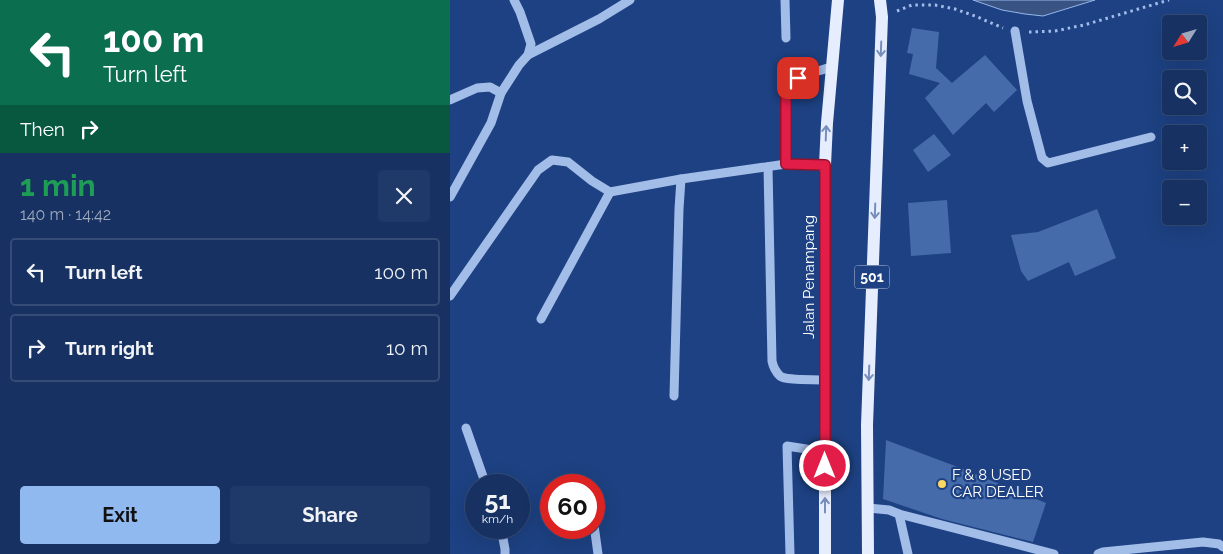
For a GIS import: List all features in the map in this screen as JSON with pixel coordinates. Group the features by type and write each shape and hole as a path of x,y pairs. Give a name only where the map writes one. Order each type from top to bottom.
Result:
{"main road":[{"name":"Jalan Penampang","path":"825,554 825,165 826,123 838,0"},
{"name":"501","path":"868,554 867,426 882,17 880,0"}],"street":[{"path":"450,197 491,123 501,93 528,55 532,44 514,0"},
{"path":"528,55 599,19 630,0"},
{"path":"785,0 786,38"},
{"path":"1015,31 1027,101 1042,158 1048,163 1151,137"},
{"path":"786,164 785,104 789,86 798,78 831,67"},
{"path":"450,100 477,88 490,87 501,93"},
{"path":"450,296 538,170 552,160 568,162 592,181 610,192 786,164 825,165"},
{"path":"768,167 772,362 780,376 825,380"},
{"path":"674,396 679,210 682,180"},
{"path":"541,319 610,192"},
{"path":"466,428 482,474"},
{"path":"790,554 787,446 825,452"},
{"path":"868,508 889,510 1054,554"},
{"path":"899,514 908,554"},
{"path":"504,539 505,554"},
{"path":"596,539 598,554"},
{"path":"1098,554 1203,542 1219,544 1223,547"}],"path":[{"path":"882,17 912,5 935,5 975,16 1000,28 1030,32 1055,31 1084,25 1169,0"}],"water":[{"path":"973,0 1095,0 1043,16 1002,10"}],"building":[{"path":"912,28 939,32 936,68 952,83 985,55 1017,90 994,112 986,103 953,135 925,98 940,83 909,74 913,54 907,53"},
{"path":"934,134 951,155 928,172 913,150"},
{"path":"947,200 951,253 911,256 908,203"},
{"path":"1097,209 1116,258 1075,276 1069,262 1028,281 1021,271 1011,235 1038,232"},
{"name":"F & 8 USED CAR DEALER","path":"886,440 1046,503 1033,542 942,519 883,499"}],"place":[{"name":"F & 8 USED CAR DEALER","path":"942,484"}],"route":[{"path":"798,78 789,86 786,95 786,164 825,165 825,466"}]}
